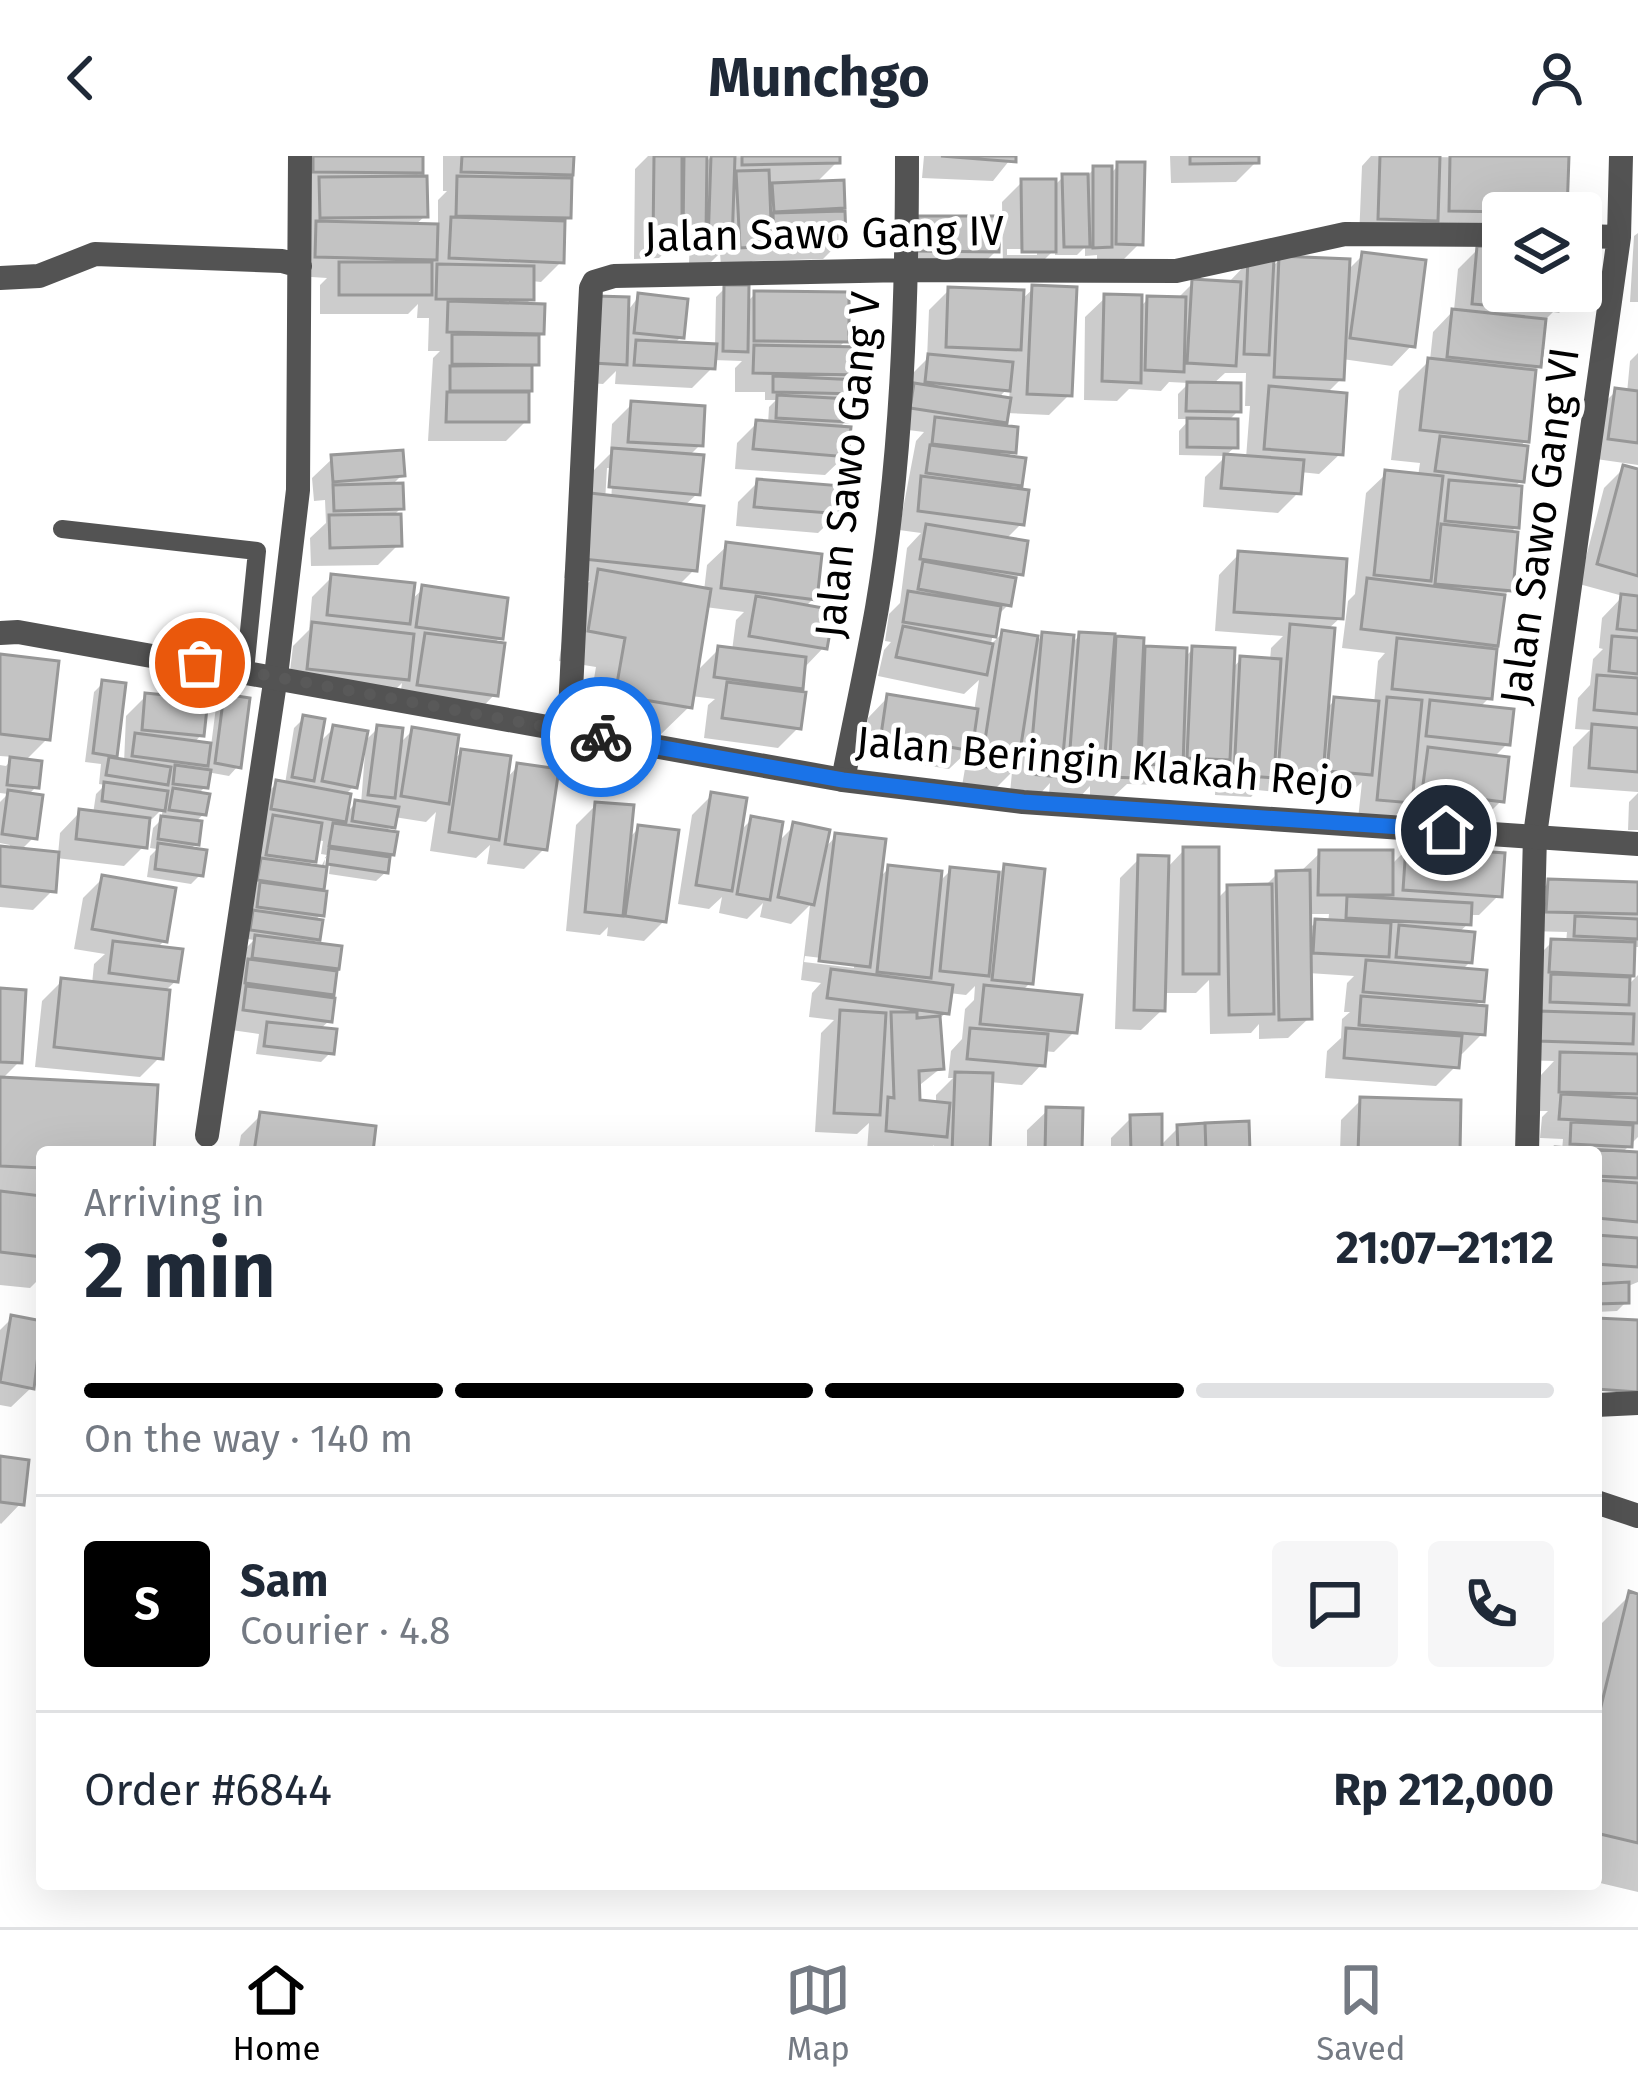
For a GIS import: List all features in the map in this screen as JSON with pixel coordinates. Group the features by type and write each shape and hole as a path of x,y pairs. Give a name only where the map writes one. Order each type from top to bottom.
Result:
{"street":[{"path":"207,1135 276,676 298,490 300,156"},
{"name":"Jalan Sawo Gang V","path":"843,780 878,604 894,458 907,270 907,156"},
{"name":"Jalan Sawo Gang VI","path":"1527,1146 1535,835 1619,237 1621,156"},
{"name":"Jalan Sawo Gang IV","path":"569,731 594,282 614,276 907,270 1176,272 1345,234 1482,235"},
{"path":"1602,237 1619,237"},
{"path":"0,278 40,276 95,254 300,266"},
{"name":"Jalan Beringin Klakah Rejo","path":"0,633 18,632 276,676 843,780 1046,804 1638,844"},
{"path":"1602,1405 1638,1403"},
{"path":"1602,1504 1638,1516"}],"lane":[{"path":"62,529 257,551 245,671"}],"building":[{"path":"313,156 423,156 423,173 313,172"},
{"path":"462,156 574,156 573,175 461,172"},
{"path":"654,156 682,156 682,239 653,240"},
{"path":"684,156 707,156 706,234 683,234"},
{"path":"711,156 735,156 732,245 708,244"},
{"path":"742,156 840,156 840,163 742,165"},
{"path":"941,156 1016,156 1016,162"},
{"path":"1190,156 1259,156 1259,163 1190,164"},
{"path":"1380,156 1440,156 1438,221 1378,219"},
{"path":"1450,156 1569,156 1568,192 1482,192 1482,212 1449,211"},
{"path":"1117,162 1145,162 1143,245 1116,244"},
{"path":"1093,166 1112,166 1112,247 1093,248"},
{"path":"769,170 772,246 740,248 736,171"},
{"path":"1062,174 1088,174 1090,247 1064,247"},
{"path":"427,176 428,217 320,218 319,177"},
{"path":"457,176 572,178 571,218 456,216"},
{"path":"1021,179 1056,179 1056,252 1022,252"},
{"path":"844,180 845,208 774,212 772,183"},
{"path":"845,211 846,240 774,242 773,213"},
{"path":"918,216 1000,216 999,252 917,251"},
{"path":"451,217 565,221 564,263 449,258"},
{"path":"316,221 438,224 437,260 315,257"},
{"path":"1477,246 1482,246 1482,305 1472,304"},
{"path":"1362,252 1426,260 1415,347 1350,338"},
{"path":"1279,256 1350,259 1344,380 1274,377"},
{"path":"1248,258 1274,259 1269,355 1244,354"},
{"path":"339,262 432,262 432,295 339,295"},
{"path":"437,264 534,266 534,300 436,299"},
{"path":"1192,279 1241,282 1236,366 1187,363"},
{"path":"724,285 749,285 748,352 723,351"},
{"path":"1032,285 1077,287 1072,396 1027,394"},
{"path":"948,287 1024,290 1021,350 946,347"},
{"path":"754,291 849,292 849,342 754,341"},
{"path":"638,293 688,299 684,338 634,333"},
{"path":"1104,294 1142,295 1141,383 1102,381"},
{"path":"596,296 629,297 627,365 593,363"},
{"path":"1147,296 1186,297 1184,372 1145,370"},
{"path":"448,301 545,304 544,334 447,332"},
{"path":"1452,309 1546,319 1541,367 1447,357"},
{"path":"452,334 539,335 539,365 452,364"},
{"path":"636,340 717,344 715,369 634,365"},
{"path":"754,345 864,347 863,375 753,373"},
{"path":"928,354 1013,362 1010,391 925,382"},
{"path":"1428,358 1536,370 1529,442 1420,430"},
{"path":"532,365 532,391 450,391 450,366"},
{"path":"773,376 860,380 860,394 773,392"},
{"path":"1187,382 1241,383 1241,412 1186,411"},
{"path":"914,383 1011,398 1007,423 910,408"},
{"path":"1269,386 1347,393 1343,455 1264,449"},
{"path":"1615,388 1638,391 1638,443 1608,439"},
{"path":"447,392 529,392 529,422 446,422"},
{"path":"777,395 850,399 849,422 776,418"},
{"path":"631,401 705,406 703,446 628,442"},
{"path":"935,417 1018,427 1016,453 932,444"},
{"path":"1187,418 1238,419 1238,448 1187,447"},
{"path":"756,420 851,427 848,457 753,449"},
{"path":"1440,436 1528,446 1524,482 1435,471"},
{"path":"930,445 1026,458 1022,486 926,473"},
{"path":"612,448 704,455 700,495 609,487"},
{"path":"403,450 405,476 333,482 331,455"},
{"path":"1224,454 1304,460 1301,494 1221,488"},
{"path":"1623,465 1638,469 1638,576 1597,564"},
{"path":"1385,470 1443,476 1431,581 1374,575"},
{"path":"921,476 1029,490 1024,525 918,511"},
{"path":"757,479 843,486 841,514 754,507"},
{"path":"1449,480 1522,486 1519,528 1445,521"},
{"path":"403,483 404,509 334,511 333,485"},
{"path":"590,493 704,506 697,571 583,559"},
{"path":"401,514 402,546 330,548 329,515"},
{"path":"926,524 1028,541 1023,575 920,559"},
{"path":"1441,524 1518,532 1513,591 1435,584"},
{"path":"726,542 822,554 817,600 721,588"},
{"path":"1238,551 1347,559 1343,619 1234,612"},
{"path":"923,561 1016,578 1011,606 918,589"},
{"path":"598,569 711,589 692,708 615,695 625,638 588,631"},
{"path":"331,574 415,583 410,624 327,615"},
{"path":"1367,578 1505,595 1498,646 1361,629"},
{"path":"422,585 508,598 503,639 416,627"},
{"path":"908,591 1001,606 996,637 903,622"},
{"path":"1621,594 1638,596 1638,631 1617,629"},
{"path":"756,596 834,610 827,649 749,636"},
{"path":"312,622 414,634 409,680 307,669"},
{"path":"1290,624 1335,628 1323,775 1278,771"},
{"path":"903,626 993,644 987,675 896,657"},
{"path":"1002,630 1038,636 1017,771 981,766"},
{"path":"1042,632 1074,635 1061,777 1029,774"},
{"path":"1079,632 1115,634 1103,778 1068,775"},
{"path":"425,633 505,643 498,696 417,685"},
{"path":"1116,636 1144,638 1137,778 1109,777"},
{"path":"1612,636 1638,638 1638,674 1609,671"},
{"path":"1397,638 1497,649 1492,699 1392,689"},
{"path":"718,646 806,657 803,689 714,677"},
{"path":"1145,646 1187,648 1183,766 1141,764"},
{"path":"1192,646 1235,648 1230,760 1187,758"},
{"path":"0,654 59,661 50,740 0,734"},
{"path":"1240,656 1281,659 1274,778 1234,775"},
{"path":"1597,675 1638,678 1638,714 1594,710"},
{"path":"102,680 126,683 117,757 93,753"},
{"path":"727,682 806,692 801,729 722,718"},
{"path":"145,693 208,699 204,736 142,730"},
{"path":"224,694 250,698 241,768 215,763"},
{"path":"887,694 978,709 972,751 881,735"},
{"path":"1334,697 1379,701 1372,775 1327,771"},
{"path":"1387,697 1422,700 1412,803 1377,800"},
{"path":"1430,700 1514,709 1510,745 1426,736"},
{"path":"303,715 325,719 314,781 292,777"},
{"path":"1592,724 1638,728 1638,772 1589,768"},
{"path":"333,725 368,731 357,788 322,781"},
{"path":"377,725 403,728 395,798 368,795"},
{"path":"412,727 459,735 449,804 401,796"},
{"path":"135,733 211,743 208,766 132,756"},
{"path":"1428,747 1509,757 1504,802 1422,792"},
{"path":"461,749 511,756 499,840 449,832"},
{"path":"10,757 42,761 39,788 7,785"},
{"path":"109,757 171,767 168,785 106,775"},
{"path":"517,763 559,769 547,850 505,844"},
{"path":"175,765 211,770 208,788 173,784"},
{"path":"276,780 351,794 346,822 271,809"},
{"path":"104,782 168,791 165,811 102,801"},
{"path":"173,788 210,794 206,815 169,810"},
{"path":"8,790 43,795 37,839 2,834"},
{"path":"711,792 747,798 732,891 696,885"},
{"path":"355,800 399,807 395,828 352,821"},
{"path":"595,802 634,805 623,916 585,912"},
{"path":"79,809 150,818 147,848 76,839"},
{"path":"273,815 322,823 316,862 266,855"},
{"path":"161,816 202,821 199,845 158,839"},
{"path":"751,816 783,822 770,900 737,894"},
{"path":"793,822 830,830 814,905 778,897"},
{"path":"333,823 398,832 394,855 329,846"},
{"path":"638,825 679,830 666,922 625,916"},
{"path":"835,833 886,839 870,967 819,961"},
{"path":"158,843 207,850 203,876 155,869"},
{"path":"0,846 59,852 56,892 0,886"},
{"path":"1406,846 1505,853 1502,897 1403,890"},
{"path":"1183,847 1219,847 1219,974 1183,974"},
{"path":"329,848 390,857 388,873 327,864"},
{"path":"1319,850 1393,850 1393,895 1318,895"},
{"path":"1138,855 1169,856 1165,1011 1134,1010"},
{"path":"261,858 327,867 324,890 257,880"},
{"path":"1004,864 1045,869 1033,984 992,980"},
{"path":"888,865 942,871 931,978 877,972"},
{"path":"950,867 999,872 989,976 940,971"},
{"path":"1310,870 1312,1019 1279,1020 1276,871"},
{"path":"102,875 176,888 167,942 92,929"},
{"path":"1548,879 1638,882 1638,914 1546,912"},
{"path":"260,882 327,891 324,916 257,907"},
{"path":"1272,884 1274,1014 1229,1015 1227,885"},
{"path":"1347,896 1472,903 1471,925 1346,918"},
{"path":"253,910 323,920 320,940 250,930"},
{"path":"1575,916 1638,919 1638,939 1574,936"},
{"path":"1315,919 1391,923 1389,957 1313,953"},
{"path":"1399,925 1475,932 1472,963 1396,957"},
{"path":"255,935 342,946 339,969 252,958"},
{"path":"1551,939 1635,942 1634,976 1549,972"},
{"path":"113,941 183,949 178,982 109,973"},
{"path":"248,959 337,971 334,995 245,983"},
{"path":"1366,960 1487,970 1484,1002 1363,992"},
{"path":"831,969 953,985 949,1014 827,998"},
{"path":"1551,974 1630,977 1629,1005 1550,1002"},
{"path":"61,978 170,990 163,1059 54,1047"},
{"path":"984,985 1082,995 1077,1033 980,1024"},
{"path":"246,986 335,998 332,1022 243,1010"},
{"path":"0,988 26,990 22,1063 0,1062"},
{"path":"1361,996 1487,1006 1485,1035 1359,1025"},
{"path":"840,1010 886,1013 880,1115 834,1113"},
{"path":"1538,1011 1634,1014 1633,1044 1537,1041"},
{"path":"891,1012 917,1012 917,1018 940,1016 944,1069 919,1071 920,1100 950,1103 947,1137 886,1131 888,1097 894,1098"},
{"path":"267,1022 337,1029 334,1054 264,1046"},
{"path":"970,1028 1048,1034 1045,1066 967,1059"},
{"path":"1346,1028 1462,1036 1459,1068 1344,1058"},
{"path":"1560,1052 1638,1054 1638,1094 1559,1092"},
{"path":"955,1072 993,1073 990,1146 952,1146"},
{"path":"0,1077 158,1085 154,1146 36,1146 36,1168 0,1166"},
{"path":"1561,1094 1638,1098 1638,1123 1559,1119"},
{"path":"1360,1097 1461,1100 1460,1146 1358,1146"},
{"path":"1046,1107 1083,1108 1082,1146 1045,1146"},
{"path":"260,1112 376,1126 374,1146 255,1146"},
{"path":"1162,1114 1162,1146 1131,1146 1130,1115"},
{"path":"1249,1121 1250,1146 1206,1146 1205,1123"},
{"path":"1571,1122 1633,1125 1632,1147 1570,1144"},
{"path":"1205,1123 1206,1146 1178,1146 1177,1125"},
{"path":"1602,1150 1638,1152 1638,1178 1602,1176"},
{"path":"1602,1180 1638,1183 1638,1222 1602,1219"},
{"path":"0,1191 36,1195 36,1256 0,1252"},
{"path":"1602,1235 1638,1238 1638,1267 1602,1264"},
{"path":"1629,1282 1629,1303 1602,1304 1602,1284"},
{"path":"11,1315 36,1320 34,1389 0,1382"},
{"path":"1602,1318 1638,1320 1638,1392 1602,1389"},
{"path":"0,1456 29,1460 24,1505 0,1502"},
{"path":"1629,1591 1638,1594 1638,1843 1602,1834 1602,1702"}],"way so far":[{"path":"200,663 601,737"}],"route":[{"path":"601,737 843,780 1023,802 1446,830"}]}
